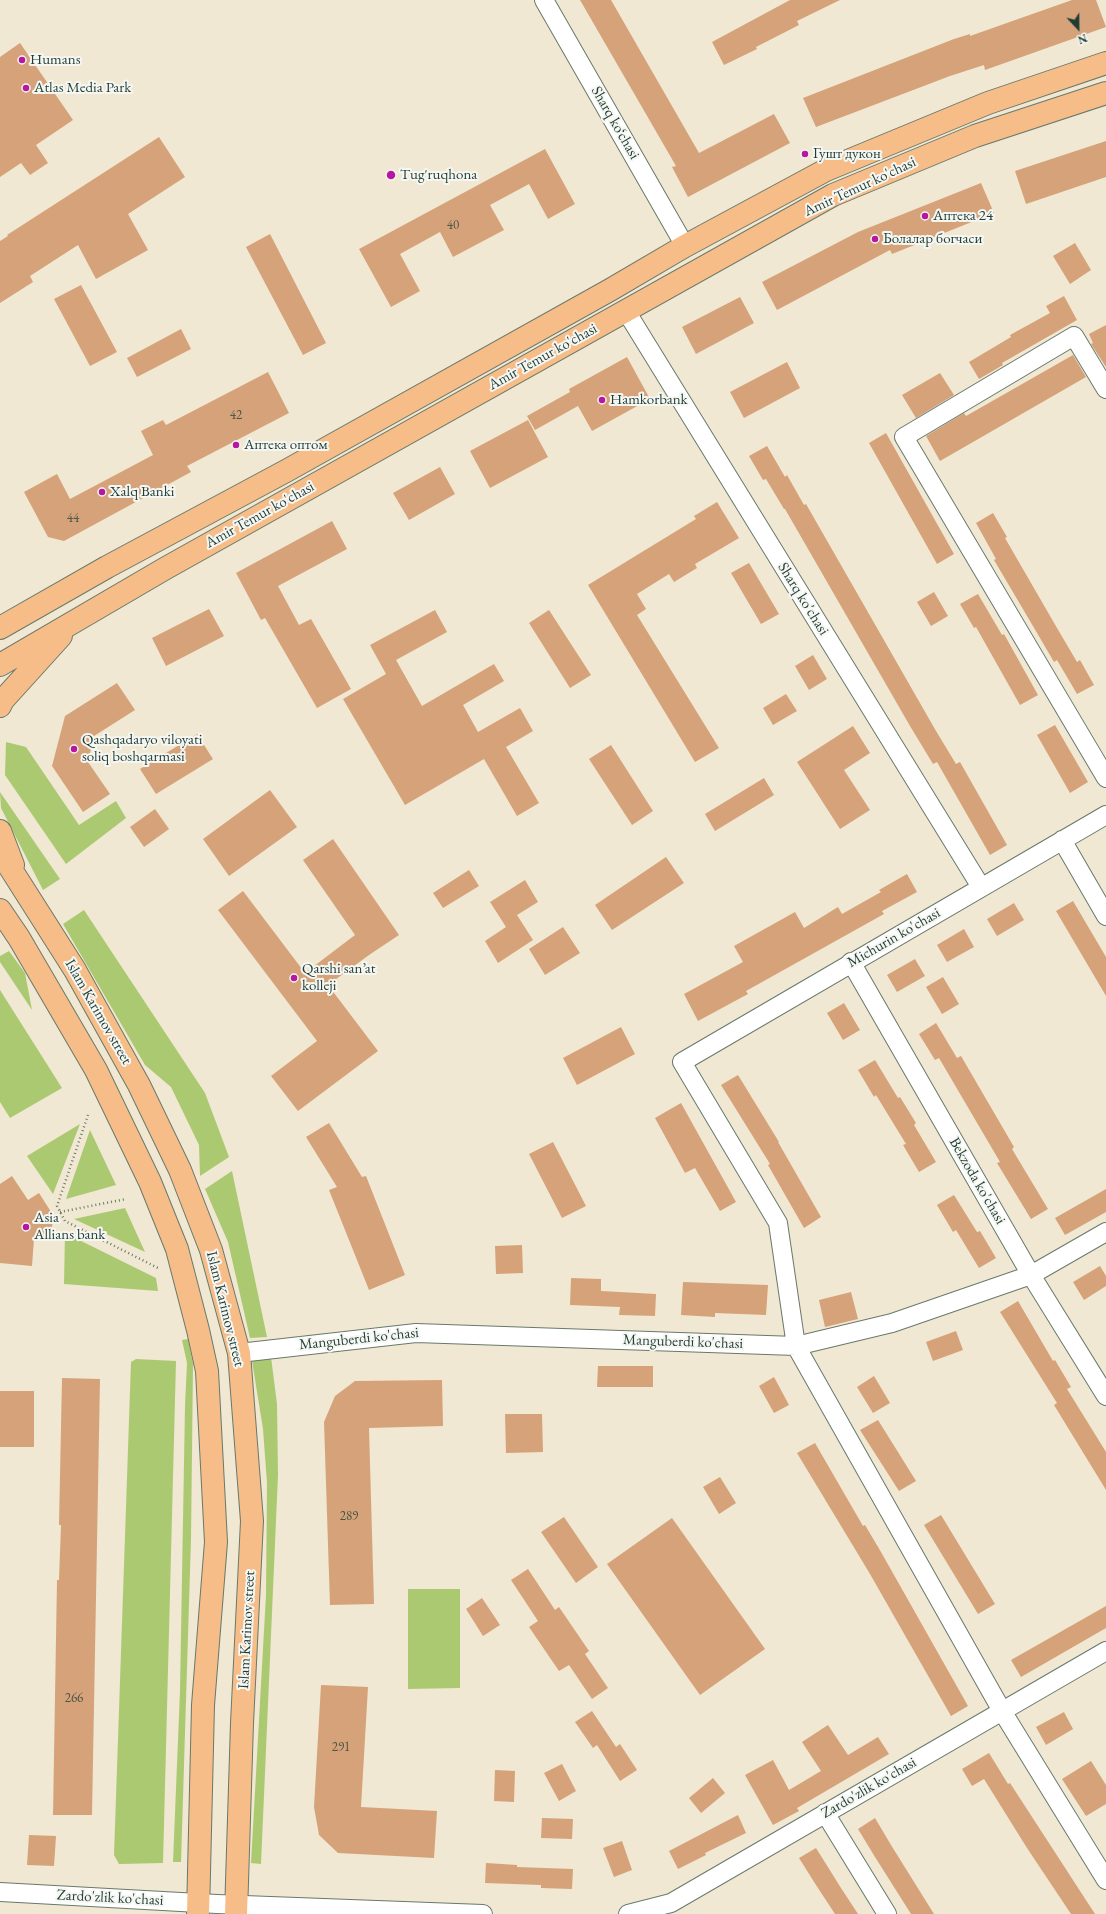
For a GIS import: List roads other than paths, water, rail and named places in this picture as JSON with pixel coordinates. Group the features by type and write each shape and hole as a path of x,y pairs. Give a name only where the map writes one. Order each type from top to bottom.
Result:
{"main road":[{"name":"Amir Temur ko'chasi","path":"0,628 107,566 348,437 610,290 685,246 826,170 988,103 1106,63"},
{"name":"Amir Temur ko'chasi","path":"0,665 76,620 833,195 975,136 1106,93"},
{"path":"0,706 3,700 76,620"},
{"path":"0,831 18,879"},
{"name":"Islam Karimov street","path":"0,852 75,970 139,1085 176,1163 211,1250 239,1353 252,1522 242,1723 236,1909"},
{"name":"Islam Karimov street","path":"0,910 19,938 96,1070 124,1127 177,1249 198,1330 206,1371 216,1542 203,1705 199,1908"}],"street":[{"name":"Sharq ko‘chasi","path":"544,0 685,246"},
{"name":"Sharq ko'chasi","path":"626,311 980,887"},
{"path":"1106,389 1074,336 904,437 1106,778"},
{"name":"Michurin ko'chasi","path":"796,1346 778,1223 682,1062 851,962 1106,815"},
{"path":"1062,840 1106,916"},
{"name":"Bekzoda ko'chasi","path":"851,962 1031,1275 1106,1396"},
{"name":"Manguberdi ko'chasi","path":"239,1353 416,1332 796,1346 892,1323 1031,1275 1106,1232"},
{"path":"796,1346 1002,1711 1106,1880"},
{"name":"Zardo'zlik ko'chasi","path":"628,1914 674,1908 825,1813 1106,1651"},
{"path":"825,1813 887,1914"},
{"name":"Zardo'zlik ko'chasi","path":"0,1892 199,1908 483,1914"}],"place":[{"name":"Humans","path":"22,60"},
{"name":"Atlas Media Park","path":"26,88"},
{"name":"Гушт дукон","path":"805,154"},
{"name":"Tug'ruqhona","path":"391,175"},
{"name":"Аптека 24","path":"925,216"},
{"name":"Болалар богчаси","path":"875,239"},
{"name":"Hamkorbank","path":"602,400"},
{"name":"Аптека оптом","path":"236,445"},
{"name":"Xalq Banki","path":"102,492"},
{"name":"Qashqadaryo viloyati soliq boshqarmasi","path":"74,749"},
{"name":"Qarshi san’at kolleji","path":"294,978"},
{"name":"Asia Allians bank","path":"26,1227"}]}
